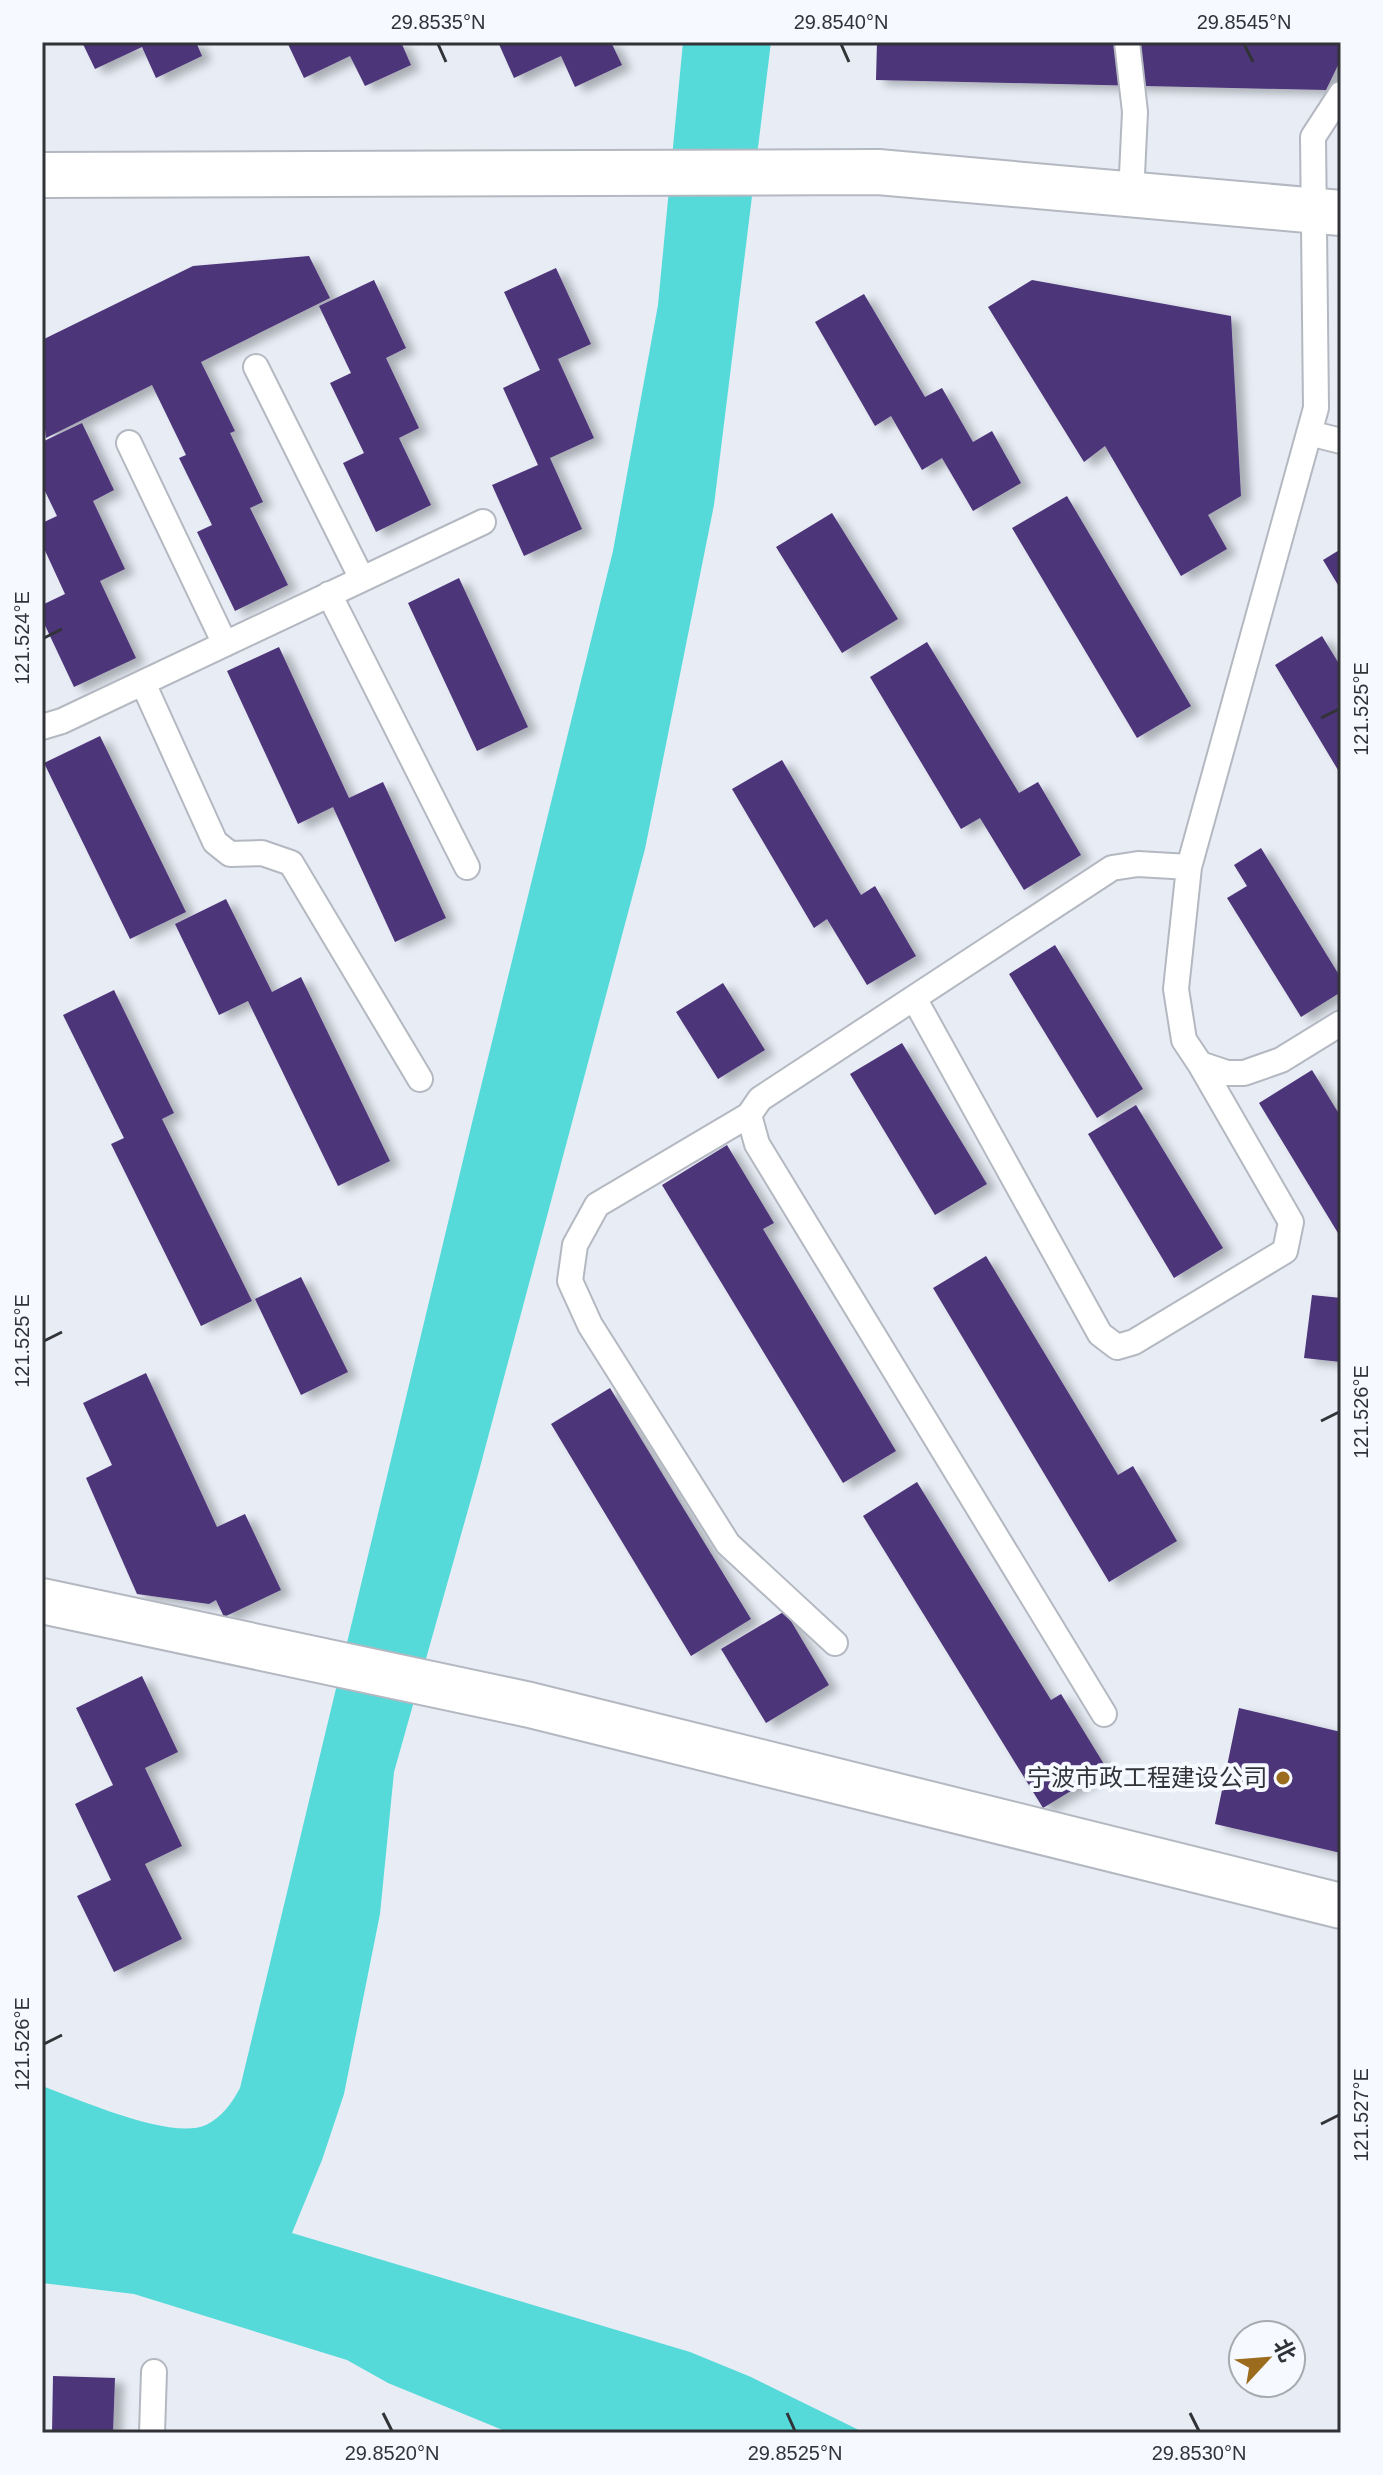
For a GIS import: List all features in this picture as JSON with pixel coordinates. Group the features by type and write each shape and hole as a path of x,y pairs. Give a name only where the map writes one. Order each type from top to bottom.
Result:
{"street":[{"path":"42,175 878,172 1328,212"},
{"path":"42,1601 530,1705 1341,1906"}],"lane":[{"path":"1127,42 1135,112 1131,195"},
{"path":"914,998 1100,1334 1117,1347 1134,1342 1285,1251 1291,1222 1184,1040 1176,989 1189,867 1316,408 1328,212 1313,137 1341,94"},
{"path":"256,367 362,579"},
{"path":"1309,433 1341,441"},
{"path":"129,443 225,644"},
{"path":"42,727 62,721 483,522"},
{"path":"329,594 467,867"},
{"path":"143,683 215,842 230,854 262,853 291,863 420,1079"},
{"path":"835,1643 728,1544 590,1325 570,1281 575,1245 597,1205 749,1115 760,1099 1112,868 1138,864 1189,867"},
{"path":"1200,1064 1227,1073 1244,1073 1281,1060 1341,1023"},
{"path":"749,1115 757,1144 1104,1714"},
{"path":"152,2433 154,2372"}],"water":[{"path":"683,42 771,42 714,505 645,849 479,1471 394,1772 380,1914 344,2094 322,2160 292,2233 690,2352 751,2377 865,2433 510,2433 388,2383 347,2360 134,2294 42,2283 42,2086 149,2123 191,2128 206,2125 217,2118 240,2088 613,551 658,305"}],"building":[{"path":"82,42 196,42 202,56 156,78 142,47 95,69"},
{"path":"287,42 401,42 411,65 365,86 350,56 304,78"},
{"path":"498,42 611,42 622,65 575,87 561,56 514,78"},
{"path":"877,42 1341,42 1341,59 1326,90 876,80"},
{"path":"309,256 330,298 201,362 235,431 230,433 263,502 250,508 288,585 235,611 197,532 212,525 179,458 186,455 152,385 46,438 42,402 42,340 193,266"},
{"path":"556,268 591,344 558,359 594,438 550,458 582,529 524,556 492,485 538,465 503,388 540,370 504,292"},
{"path":"374,280 406,348 386,358 419,428 399,438 431,505 376,532 343,463 364,453 330,383 351,373 319,306"},
{"path":"1032,280 1231,316 1241,496 1208,515 1227,549 1181,576 1105,446 1084,462 988,307"},
{"path":"864,294 925,397 942,388 973,442 992,431 1021,483 973,511 942,458 922,470 891,416 875,426 815,322"},
{"path":"82,423 114,490 93,501 125,569 100,581 136,658 74,687 42,619 42,605 65,594 42,544 42,523 57,516 42,485 42,442"},
{"path":"1067,496 1191,706 1137,738 1012,528"},
{"path":"832,513 898,619 842,653 776,547"},
{"path":"1341,549 1341,590 1323,560"},
{"path":"459,578 528,727 477,751 408,603"},
{"path":"1322,636 1341,667 1341,775 1275,665"},
{"path":"927,642 1019,793 1038,782 1081,855 1024,890 980,818 961,829 870,677"},
{"path":"279,647 349,798 383,782 446,918 395,942 333,807 298,824 227,671"},
{"path":"100,736 186,912 130,939 44,763"},
{"path":"782,760 861,895 875,886 916,956 867,985 827,919 814,928 732,789"},
{"path":"1261,848 1341,978 1341,992 1301,1017 1227,898 1247,886 1234,865"},
{"path":"226,899 272,992 301,977 390,1161 338,1186 248,1001 219,1015 175,924"},
{"path":"1055,945 1143,1089 1097,1118 1009,974"},
{"path":"723,983 765,1050 718,1079 676,1012"},
{"path":"114,990 174,1113 162,1119 252,1301 201,1326 111,1144 124,1138 63,1015"},
{"path":"902,1043 987,1184 935,1215 850,1074"},
{"path":"1312,1070 1341,1117 1341,1238 1259,1103"},
{"path":"1136,1105 1223,1248 1174,1278 1088,1134"},
{"path":"727,1145 774,1223 763,1229 896,1451 843,1483 662,1185"},
{"path":"986,1256 1118,1475 1133,1466 1177,1541 1109,1582 933,1288"},
{"path":"301,1277 348,1372 301,1395 255,1299"},
{"path":"1312,1295 1341,1298 1341,1362 1304,1358"},
{"path":"146,1373 217,1527 245,1514 281,1590 224,1617 216,1600 209,1604 137,1594 86,1478 112,1465 83,1403"},
{"path":"610,1388 751,1619 691,1656 551,1424"},
{"path":"917,1482 1051,1700 1061,1694 1107,1769 1043,1808 863,1516"},
{"path":"785,1611 829,1685 766,1723 721,1649"},
{"path":"142,1676 178,1752 145,1768 182,1846 145,1864 182,1939 114,1972 77,1896 111,1880 75,1804 113,1785 76,1708"},
{"name":"宁波市政工程建设公司","path":"1239,1708 1341,1732 1341,1853 1215,1824"},
{"path":"53,2376 115,2378 113,2433 52,2433"}],"place":[{"name":"宁波市政工程建设公司","path":"1283,1778"}]}
